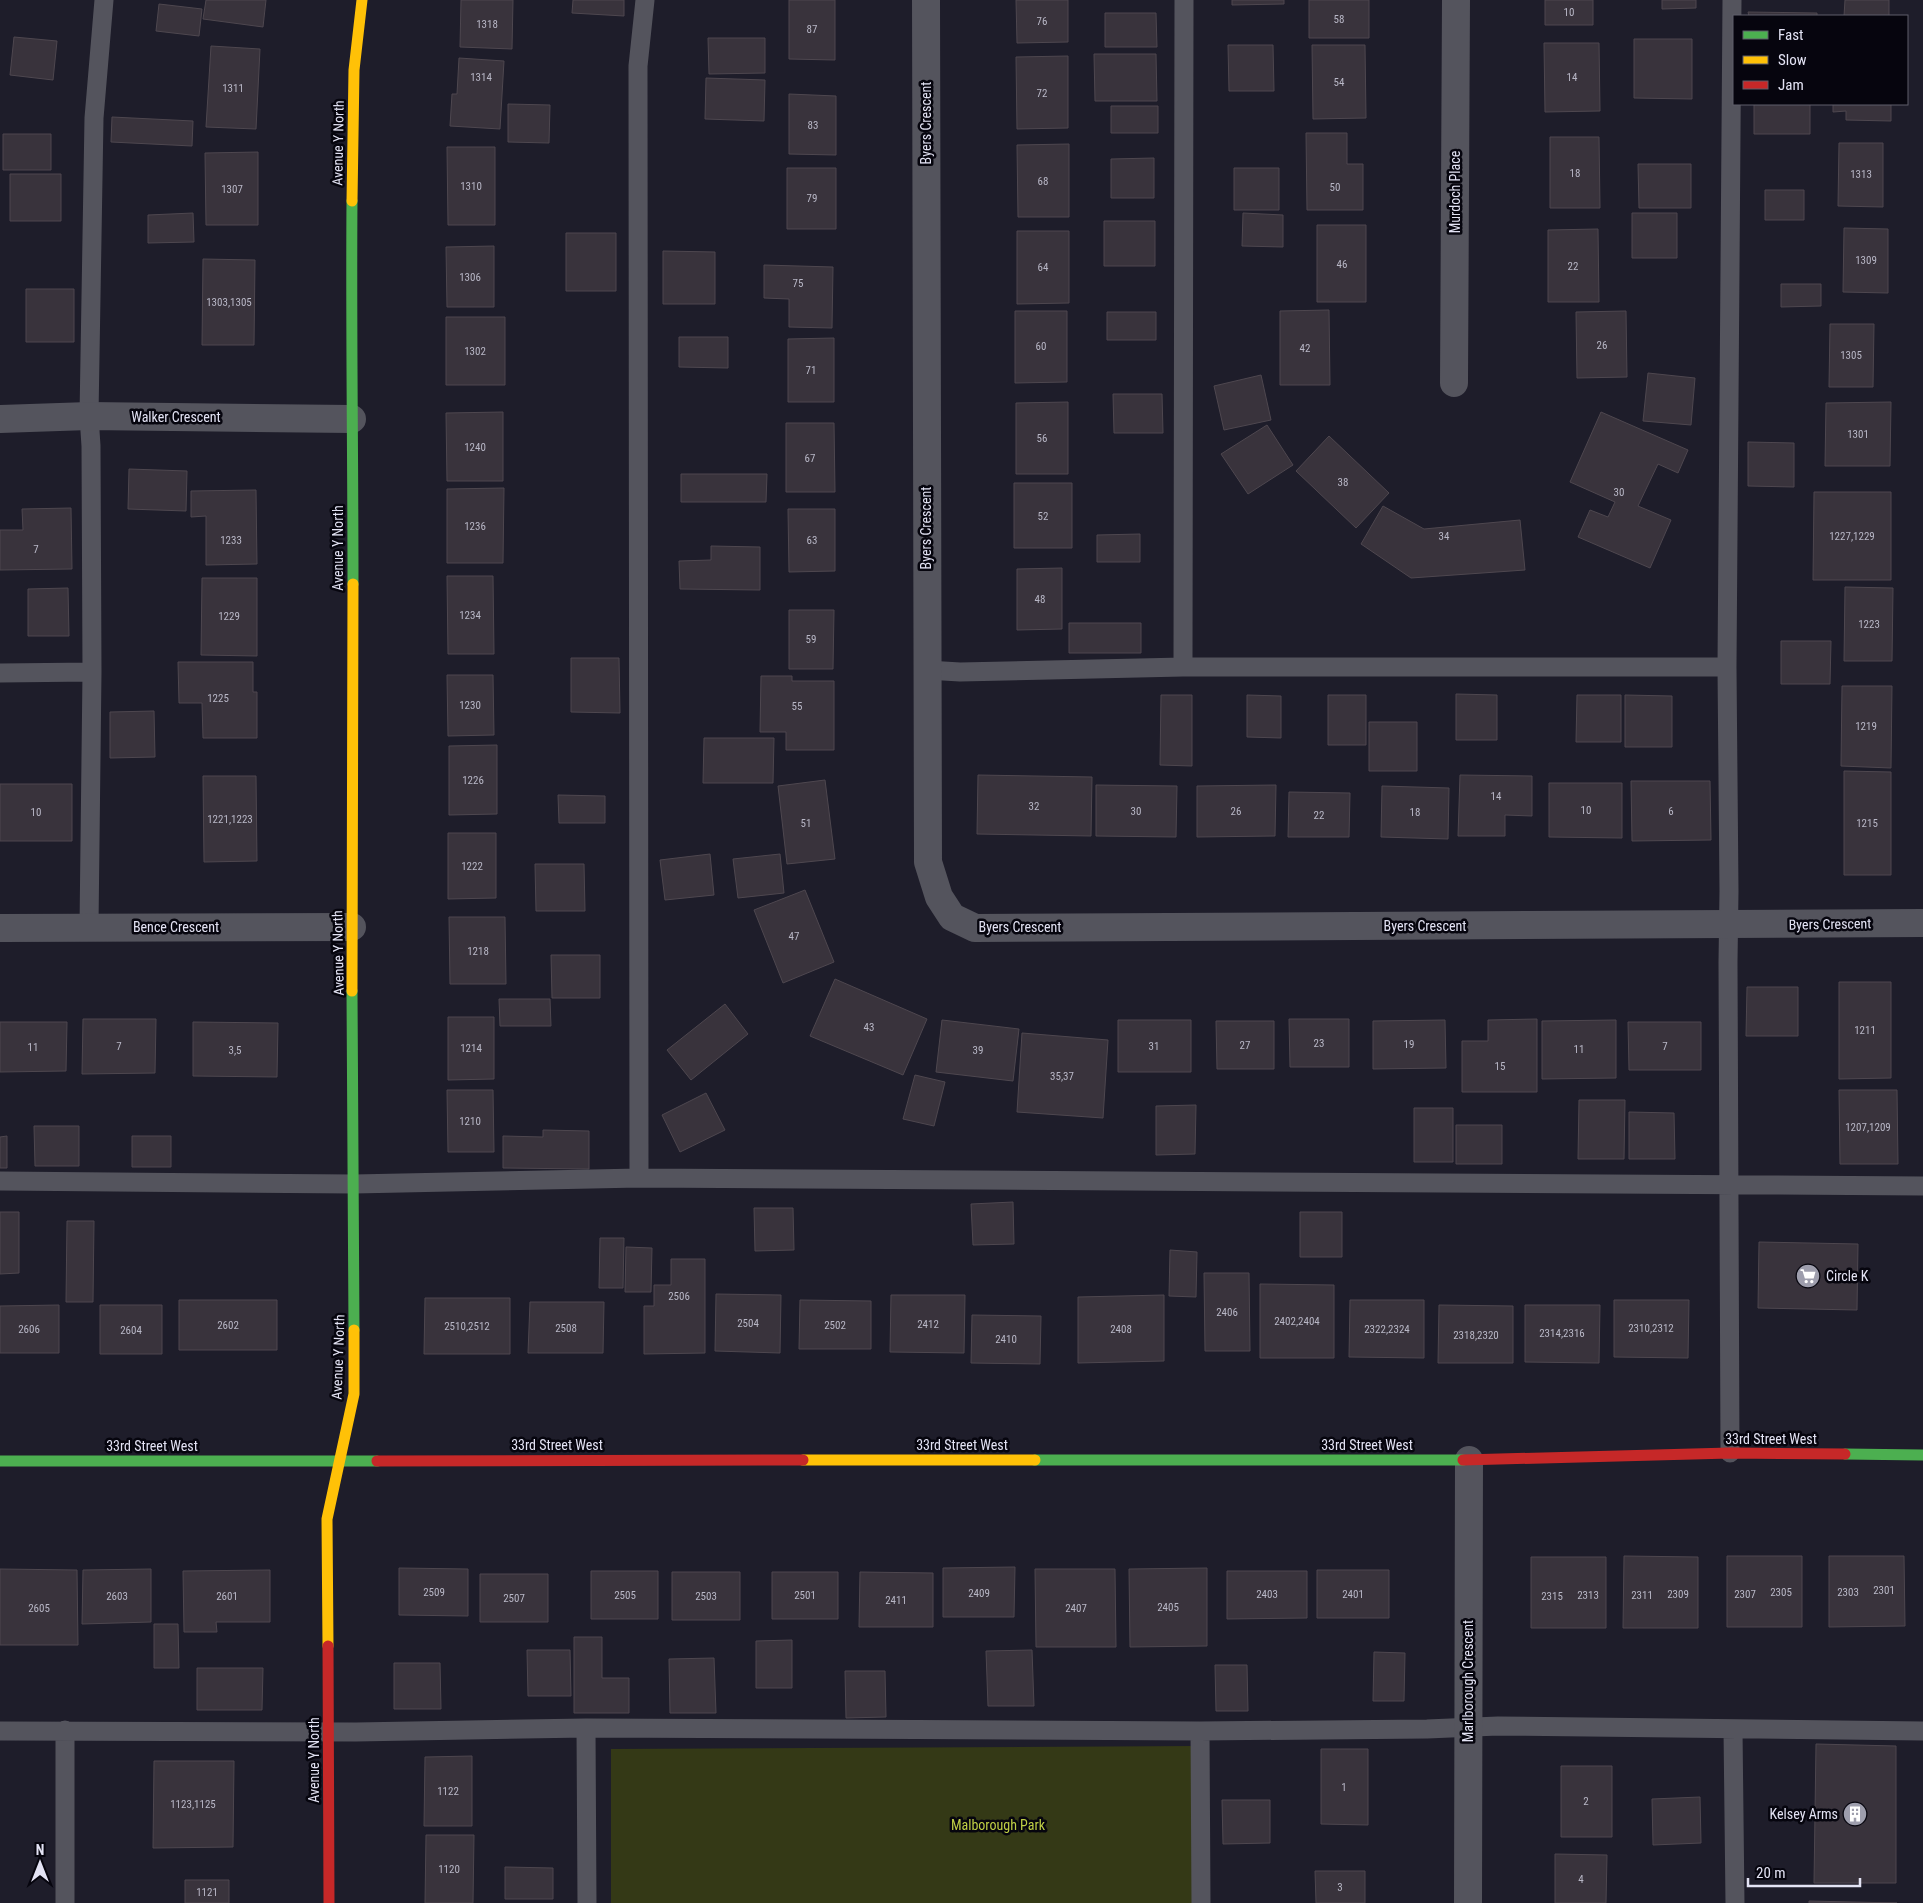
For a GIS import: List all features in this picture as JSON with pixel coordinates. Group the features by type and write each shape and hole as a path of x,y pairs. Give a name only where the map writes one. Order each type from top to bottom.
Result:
{"street":[{"name":"Avenue Y North","path":"329,1903 327,1519 354,1394 352,114 354,70 362,0"},
{"name":"Byers Crescent","path":"926,0 926,670 928,862 939,897 952,917 975,928 1923,923"},
{"name":"Murdoch Place","path":"1454,383 1456,0"},
{"name":"Walker Crescent","path":"0,418 89,416 352,419"},
{"name":"Bence Crescent","path":"0,928 352,927"},
{"name":"33rd Street West","path":"0,1461 1469,1460 1730,1454 1923,1455"},
{"name":"Marlborough Crescent","path":"1468,1903 1469,1460"}],"lane":[{"path":"89,927 92,672 91,456 89,416 94,118 104,0"},
{"path":"639,1178 638,66 645,0"},
{"path":"1183,668 1184,0"},
{"path":"1730,1454 1727,668 1732,0"},
{"path":"926,670 960,672 1183,668 1727,668"},
{"path":"0,673 92,672"},
{"path":"0,1181 354,1184 639,1178 1923,1186"},
{"path":"0,1731 329,1731 586,1728 1200,1731 1498,1726 1923,1732"},
{"path":"586,1728 587,1903"},
{"path":"1733,1729 1735,1903"},
{"path":"65,1730 65,1903"},
{"path":"1200,1731 1202,1903"}],"green space":[{"name":"Malborough Park","path":"1196,1746 1196,1903 611,1903 611,1749"}],"building":[{"path":"206,0 266,0 263,27 203,19"},
{"path":"461,0 513,0 512,49 460,47"},
{"path":"573,0 624,0 624,16 572,13"},
{"path":"789,0 835,0 835,60 789,59"},
{"path":"1016,0 1068,0 1068,42 1017,43"},
{"path":"1232,0 1284,0 1284,4 1232,5"},
{"path":"1309,0 1369,0 1369,38 1309,38"},
{"path":"1545,0 1593,0 1593,25 1545,25"},
{"path":"1662,0 1696,0 1696,8 1662,9"},
{"path":"1845,0 1889,0 1889,15 1844,15"},
{"path":"159,4 202,9 199,36 156,31"},
{"path":"1748,12 1817,13 1817,15 1749,15"},
{"path":"1105,13 1156,13 1157,47 1105,47"},
{"path":"14,37 57,41 53,80 10,75"},
{"path":"708,38 765,38 765,73 709,74"},
{"path":"1634,39 1692,39 1692,99 1634,98"},
{"path":"1544,43 1599,43 1600,111 1545,112"},
{"path":"1228,45 1273,45 1274,91 1229,91"},
{"path":"1312,45 1365,45 1366,118 1313,119"},
{"path":"211,46 260,49 256,129 206,127"},
{"path":"1094,54 1156,54 1157,101 1095,101"},
{"path":"1068,56 1068,128 1017,129 1016,57"},
{"path":"459,58 504,61 500,129 450,126 452,94 457,94"},
{"path":"706,78 765,80 764,121 705,119"},
{"path":"789,94 836,96 836,155 789,154"},
{"path":"508,104 550,105 549,143 508,142"},
{"path":"1754,105 1810,105 1810,134 1754,134"},
{"path":"1833,105 1891,105 1891,121 1846,120 1846,111 1833,112"},
{"path":"1111,106 1158,106 1158,133 1111,133"},
{"path":"112,117 193,121 192,146 111,142"},
{"path":"1306,133 1347,133 1347,164 1363,164 1363,210 1307,210"},
{"path":"3,134 51,134 51,170 3,170"},
{"path":"1550,137 1599,137 1600,208 1550,208"},
{"path":"1839,143 1883,143 1883,207 1838,206"},
{"path":"1069,144 1069,217 1018,217 1017,145"},
{"path":"447,147 495,147 495,225 448,225"},
{"path":"258,152 258,225 206,225 205,153"},
{"path":"1154,158 1154,198 1111,198 1111,159"},
{"path":"1638,164 1691,164 1691,208 1639,208"},
{"path":"787,168 836,168 836,229 787,229"},
{"path":"1234,168 1279,168 1279,210 1234,210"},
{"path":"10,174 61,174 61,221 10,221"},
{"path":"1765,190 1804,190 1804,220 1765,220"},
{"path":"193,213 194,242 148,243 148,215"},
{"path":"1243,213 1283,215 1283,247 1242,246"},
{"path":"1632,213 1677,213 1677,258 1632,258"},
{"path":"1104,221 1155,221 1155,266 1104,266"},
{"path":"1317,225 1366,225 1366,302 1317,302"},
{"path":"1844,228 1888,229 1888,293 1843,292"},
{"path":"1598,229 1599,302 1548,302 1548,230"},
{"path":"1017,231 1069,231 1069,303 1017,304"},
{"path":"566,233 616,233 616,291 566,291"},
{"path":"494,246 494,307 447,307 446,247"},
{"path":"663,251 715,252 715,304 663,304"},
{"path":"203,259 255,260 254,345 202,345"},
{"path":"764,265 833,267 832,328 789,327 789,299 764,298"},
{"path":"1781,284 1821,284 1821,306 1781,307"},
{"path":"26,289 74,289 74,342 26,342"},
{"path":"1329,310 1330,385 1280,385 1280,311"},
{"path":"1015,311 1067,311 1067,382 1015,383"},
{"path":"1626,311 1627,377 1577,378 1576,312"},
{"path":"1107,312 1156,312 1156,340 1107,340"},
{"path":"446,317 505,317 505,385 446,385"},
{"path":"1830,324 1874,324 1873,387 1829,387"},
{"path":"679,337 728,337 728,368 679,367"},
{"path":"834,338 834,402 788,402 788,339"},
{"path":"1648,373 1695,378 1691,425 1643,421"},
{"path":"1261,375 1271,420 1224,430 1214,386"},
{"path":"1113,394 1162,394 1163,433 1114,433"},
{"path":"1068,402 1068,474 1016,474 1016,403"},
{"path":"1891,402 1890,466 1825,466 1826,403"},
{"path":"503,412 503,481 447,481 446,413"},
{"path":"1601,412 1688,450 1678,473 1658,464 1638,506 1671,520 1650,568 1578,537 1590,510 1608,517 1615,502 1570,482"},
{"path":"786,423 834,423 835,492 786,492"},
{"path":"1267,425 1293,465 1248,494 1221,454"},
{"path":"1329,436 1389,493 1356,528 1296,471"},
{"path":"1748,442 1794,443 1794,487 1748,486"},
{"path":"129,469 187,471 186,511 128,509"},
{"path":"681,474 767,474 766,502 681,502"},
{"path":"1014,483 1072,483 1072,548 1014,548"},
{"path":"504,488 503,563 447,563 447,489"},
{"path":"256,490 257,564 206,565 206,516 191,517 191,491"},
{"path":"1814,492 1891,492 1891,580 1813,580"},
{"path":"1383,506 1424,529 1520,520 1525,570 1411,578 1361,544"},
{"path":"71,508 72,569 0,570 0,530 23,530 22,509"},
{"path":"788,509 835,509 835,571 789,572"},
{"path":"1140,534 1140,562 1097,562 1097,535"},
{"path":"711,546 760,547 760,590 680,589 679,561 711,560"},
{"path":"1062,568 1062,629 1017,630 1017,569"},
{"path":"447,576 493,576 494,654 448,654"},
{"path":"202,578 257,578 257,656 201,655"},
{"path":"1845,587 1893,588 1892,661 1844,661"},
{"path":"68,588 69,636 28,636 28,589"},
{"path":"789,610 834,610 833,669 789,669"},
{"path":"1069,623 1141,623 1141,653 1069,653"},
{"path":"1781,641 1831,641 1830,684 1781,684"},
{"path":"571,658 619,658 620,713 571,712"},
{"path":"178,662 253,662 253,692 257,692 257,738 203,738 202,703 179,703"},
{"path":"447,675 493,675 494,735 448,736"},
{"path":"761,676 792,676 792,681 834,681 834,750 786,750 786,732 760,732"},
{"path":"1842,686 1892,686 1891,768 1841,766"},
{"path":"1456,694 1497,695 1497,740 1456,740"},
{"path":"1161,695 1192,695 1192,766 1160,765"},
{"path":"1247,695 1281,696 1281,738 1247,737"},
{"path":"1328,695 1366,695 1366,745 1328,745"},
{"path":"1577,695 1621,695 1621,742 1576,742"},
{"path":"1625,695 1672,696 1672,747 1625,747"},
{"path":"154,711 155,757 110,758 110,712"},
{"path":"1369,722 1417,722 1417,771 1369,771"},
{"path":"704,738 774,738 773,783 703,783"},
{"path":"497,745 497,814 449,815 449,746"},
{"path":"1844,771 1891,772 1891,875 1844,875"},
{"path":"978,775 1092,777 1091,836 977,834"},
{"path":"1460,775 1532,776 1532,816 1505,815 1505,836 1458,836"},
{"path":"203,776 256,776 257,861 204,862"},
{"path":"825,780 835,859 787,864 778,786"},
{"path":"1631,781 1710,781 1711,840 1632,841"},
{"path":"1549,783 1622,783 1622,838 1549,837"},
{"path":"0,784 72,784 72,841 0,841"},
{"path":"1096,785 1177,786 1176,837 1096,836"},
{"path":"1276,785 1275,836 1197,837 1197,786"},
{"path":"1382,786 1449,788 1448,839 1381,837"},
{"path":"1289,792 1350,793 1349,837 1288,837"},
{"path":"558,795 605,796 605,823 559,823"},
{"path":"448,833 496,833 496,898 448,899"},
{"path":"710,854 714,895 665,900 660,860"},
{"path":"780,854 784,893 738,898 733,859"},
{"path":"535,864 584,864 585,911 536,911"},
{"path":"805,890 834,962 783,983 754,910"},
{"path":"449,917 505,917 506,984 450,984"},
{"path":"551,955 600,955 600,998 552,998"},
{"path":"835,979 927,1019 903,1075 810,1036"},
{"path":"1839,982 1891,982 1891,1078 1839,1079"},
{"path":"1747,987 1798,987 1798,1036 1746,1036"},
{"path":"499,999 550,999 551,1026 500,1026"},
{"path":"725,1004 748,1034 691,1080 667,1050"},
{"path":"448,1017 494,1017 494,1079 448,1080"},
{"path":"83,1019 156,1019 155,1073 82,1074"},
{"path":"1289,1019 1349,1019 1349,1067 1290,1067"},
{"path":"1537,1019 1537,1092 1462,1092 1462,1041 1488,1041 1488,1020"},
{"path":"942,1020 1019,1029 1013,1081 936,1072"},
{"path":"1118,1020 1191,1020 1191,1072 1118,1072"},
{"path":"1445,1020 1446,1068 1373,1069 1373,1021"},
{"path":"1616,1020 1616,1078 1542,1079 1542,1021"},
{"path":"1216,1021 1274,1021 1274,1069 1217,1069"},
{"path":"0,1022 67,1022 66,1071 0,1072"},
{"path":"193,1022 278,1023 277,1077 193,1076"},
{"path":"1628,1022 1701,1022 1701,1070 1629,1070"},
{"path":"1022,1033 1108,1040 1103,1118 1017,1112"},
{"path":"915,1075 945,1082 934,1126 903,1119"},
{"path":"447,1090 493,1090 494,1152 448,1152"},
{"path":"1839,1090 1897,1090 1898,1164 1840,1164"},
{"path":"706,1093 725,1130 680,1152 662,1115"},
{"path":"1579,1100 1625,1100 1624,1159 1578,1159"},
{"path":"1196,1105 1195,1154 1156,1155 1156,1106"},
{"path":"1414,1108 1453,1108 1453,1162 1414,1162"},
{"path":"1629,1112 1674,1113 1675,1159 1629,1159"},
{"path":"1456,1125 1502,1125 1502,1164 1456,1164"},
{"path":"34,1126 79,1126 79,1166 35,1166"},
{"path":"543,1130 589,1131 589,1169 503,1168 503,1136 543,1137"},
{"path":"7,1136 7,1168 0,1168 0,1137"},
{"path":"132,1136 171,1136 171,1167 132,1167"},
{"path":"1013,1202 1014,1244 973,1245 971,1204"},
{"path":"754,1208 793,1208 794,1250 755,1251"},
{"path":"0,1212 19,1212 19,1273 0,1274"},
{"path":"1300,1212 1342,1212 1342,1257 1300,1257"},
{"path":"67,1221 94,1221 93,1302 66,1302"},
{"path":"600,1238 624,1238 623,1288 599,1288"},
{"name":"Circle K","path":"1759,1242 1858,1244 1857,1310 1758,1308"},
{"path":"626,1247 652,1248 651,1292 625,1292"},
{"path":"1170,1250 1197,1252 1196,1297 1169,1296"},
{"path":"671,1259 705,1259 705,1353 644,1354 644,1306 654,1306 654,1285 671,1285"},
{"path":"1204,1273 1249,1273 1250,1351 1205,1351"},
{"path":"1260,1284 1334,1285 1334,1358 1260,1358"},
{"path":"716,1294 781,1295 780,1353 715,1351"},
{"path":"891,1295 965,1295 964,1353 890,1352"},
{"path":"1164,1295 1164,1361 1078,1363 1078,1297"},
{"path":"425,1298 510,1298 510,1354 424,1354"},
{"path":"179,1300 277,1300 277,1350 179,1350"},
{"path":"800,1300 871,1301 871,1349 799,1349"},
{"path":"1350,1300 1424,1300 1424,1358 1349,1357"},
{"path":"1614,1300 1689,1300 1688,1358 1614,1357"},
{"path":"530,1302 604,1302 603,1353 528,1353"},
{"path":"59,1305 59,1353 0,1353 0,1306"},
{"path":"100,1305 162,1305 162,1354 100,1354"},
{"path":"1439,1305 1513,1306 1513,1363 1438,1363"},
{"path":"1525,1305 1600,1305 1599,1363 1525,1362"},
{"path":"972,1315 1041,1316 1040,1364 971,1363"},
{"path":"1624,1556 1698,1557 1698,1628 1623,1628"},
{"path":"1727,1556 1802,1556 1802,1627 1727,1627"},
{"path":"1829,1556 1904,1556 1905,1626 1829,1627"},
{"path":"1531,1557 1606,1557 1606,1628 1531,1628"},
{"path":"1015,1567 1014,1617 943,1617 943,1568"},
{"path":"399,1568 468,1569 468,1616 399,1615"},
{"path":"1207,1568 1207,1646 1130,1647 1129,1569"},
{"path":"0,1569 77,1570 78,1645 0,1645"},
{"path":"151,1569 151,1622 82,1624 83,1570"},
{"path":"1035,1569 1115,1569 1116,1647 1036,1647"},
{"path":"270,1570 270,1622 216,1622 217,1632 184,1632 183,1571"},
{"path":"1317,1570 1389,1570 1389,1618 1317,1618"},
{"path":"591,1571 658,1571 658,1619 591,1619"},
{"path":"1227,1571 1307,1571 1307,1618 1227,1619"},
{"path":"672,1572 740,1572 740,1620 672,1620"},
{"path":"772,1572 838,1572 838,1619 772,1619"},
{"path":"860,1572 933,1573 933,1627 859,1627"},
{"path":"480,1574 548,1574 548,1622 480,1622"},
{"path":"154,1624 178,1624 179,1668 154,1668"},
{"path":"574,1637 602,1637 602,1678 629,1678 629,1713 574,1713"},
{"path":"792,1640 792,1688 756,1688 756,1641"},
{"path":"527,1650 570,1650 571,1696 528,1696"},
{"path":"1032,1650 1034,1706 988,1706 986,1651"},
{"path":"1374,1652 1405,1653 1404,1701 1373,1701"},
{"path":"714,1658 716,1713 670,1713 669,1659"},
{"path":"394,1663 440,1663 441,1709 394,1709"},
{"path":"1215,1665 1247,1665 1248,1711 1216,1711"},
{"path":"197,1668 263,1668 262,1710 197,1710"},
{"path":"845,1671 885,1671 886,1717 846,1718"},
{"name":"Kelsey Arms","path":"1816,1744 1896,1746 1896,1883 1814,1883"},
{"path":"1321,1749 1368,1749 1368,1825 1321,1824"},
{"path":"472,1756 472,1826 424,1826 425,1757"},
{"path":"154,1761 234,1761 233,1847 153,1848"},
{"path":"1561,1766 1612,1766 1612,1837 1561,1837"},
{"path":"1700,1797 1701,1843 1653,1845 1652,1799"},
{"path":"1222,1800 1270,1800 1270,1843 1223,1844"},
{"path":"426,1835 474,1835 473,1903 425,1903"},
{"path":"1555,1854 1607,1855 1606,1903 1555,1903"},
{"path":"505,1867 553,1868 553,1899 505,1899"},
{"path":"1315,1871 1365,1871 1365,1903 1316,1903"},
{"path":"185,1880 229,1880 229,1903 185,1903"},
{"path":"1809,1901 1897,1903 1809,1903"}],"traffic: fast":[{"path":"352,201 353,584"},
{"path":"352,991 354,1330"},
{"path":"1845,1454 1923,1455"},
{"path":"1035,1460 1463,1460"},
{"path":"0,1461 377,1461"}],"traffic: slow":[{"path":"352,201 354,70 362,0"},
{"path":"352,991 353,584"},
{"path":"328,1646 327,1519 354,1394 354,1330"},
{"path":"803,1460 1035,1460"}],"traffic: jam":[{"path":"1463,1460 1730,1453 1845,1454"},
{"path":"377,1461 803,1460"},
{"path":"328,1646 329,1903"}],"place":[{"name":"Circle K","path":"1808,1276"},
{"name":"Kelsey Arms","path":"1855,1814"}]}
